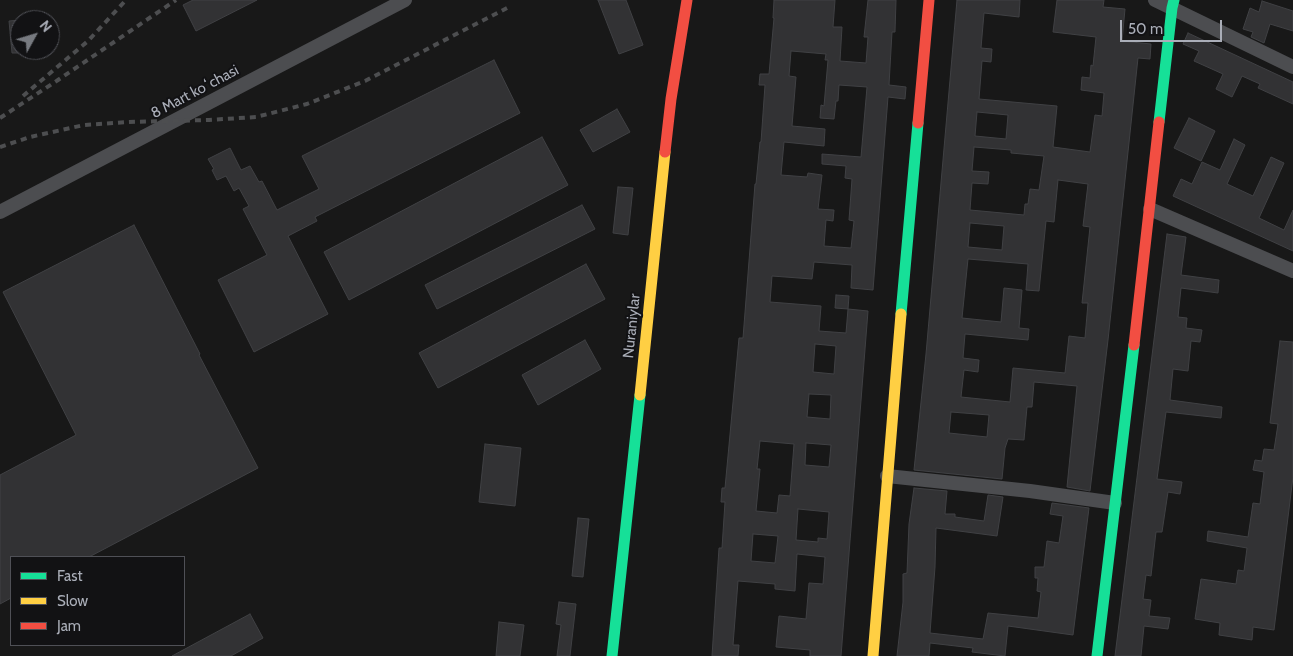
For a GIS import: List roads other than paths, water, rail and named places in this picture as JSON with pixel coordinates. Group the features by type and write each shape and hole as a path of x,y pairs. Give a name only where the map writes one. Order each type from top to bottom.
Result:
{"street":[{"name":"8 Mart koʻchasi","path":"0,212 405,0"},
{"name":"Nuraniylar","path":"612,656 671,99 687,0"},
{"path":"873,656 928,0"},
{"path":"1155,0 1173,4 1293,67"},
{"path":"1097,656 1173,4"},
{"path":"1150,209 1293,271"},
{"path":"887,476 1030,491 1115,503"}],"railway":[{"path":"23,96 88,41 126,0"},
{"path":"0,118 176,0"},
{"path":"0,147 30,137 84,125 256,117 307,104 365,81 507,8"}]}
